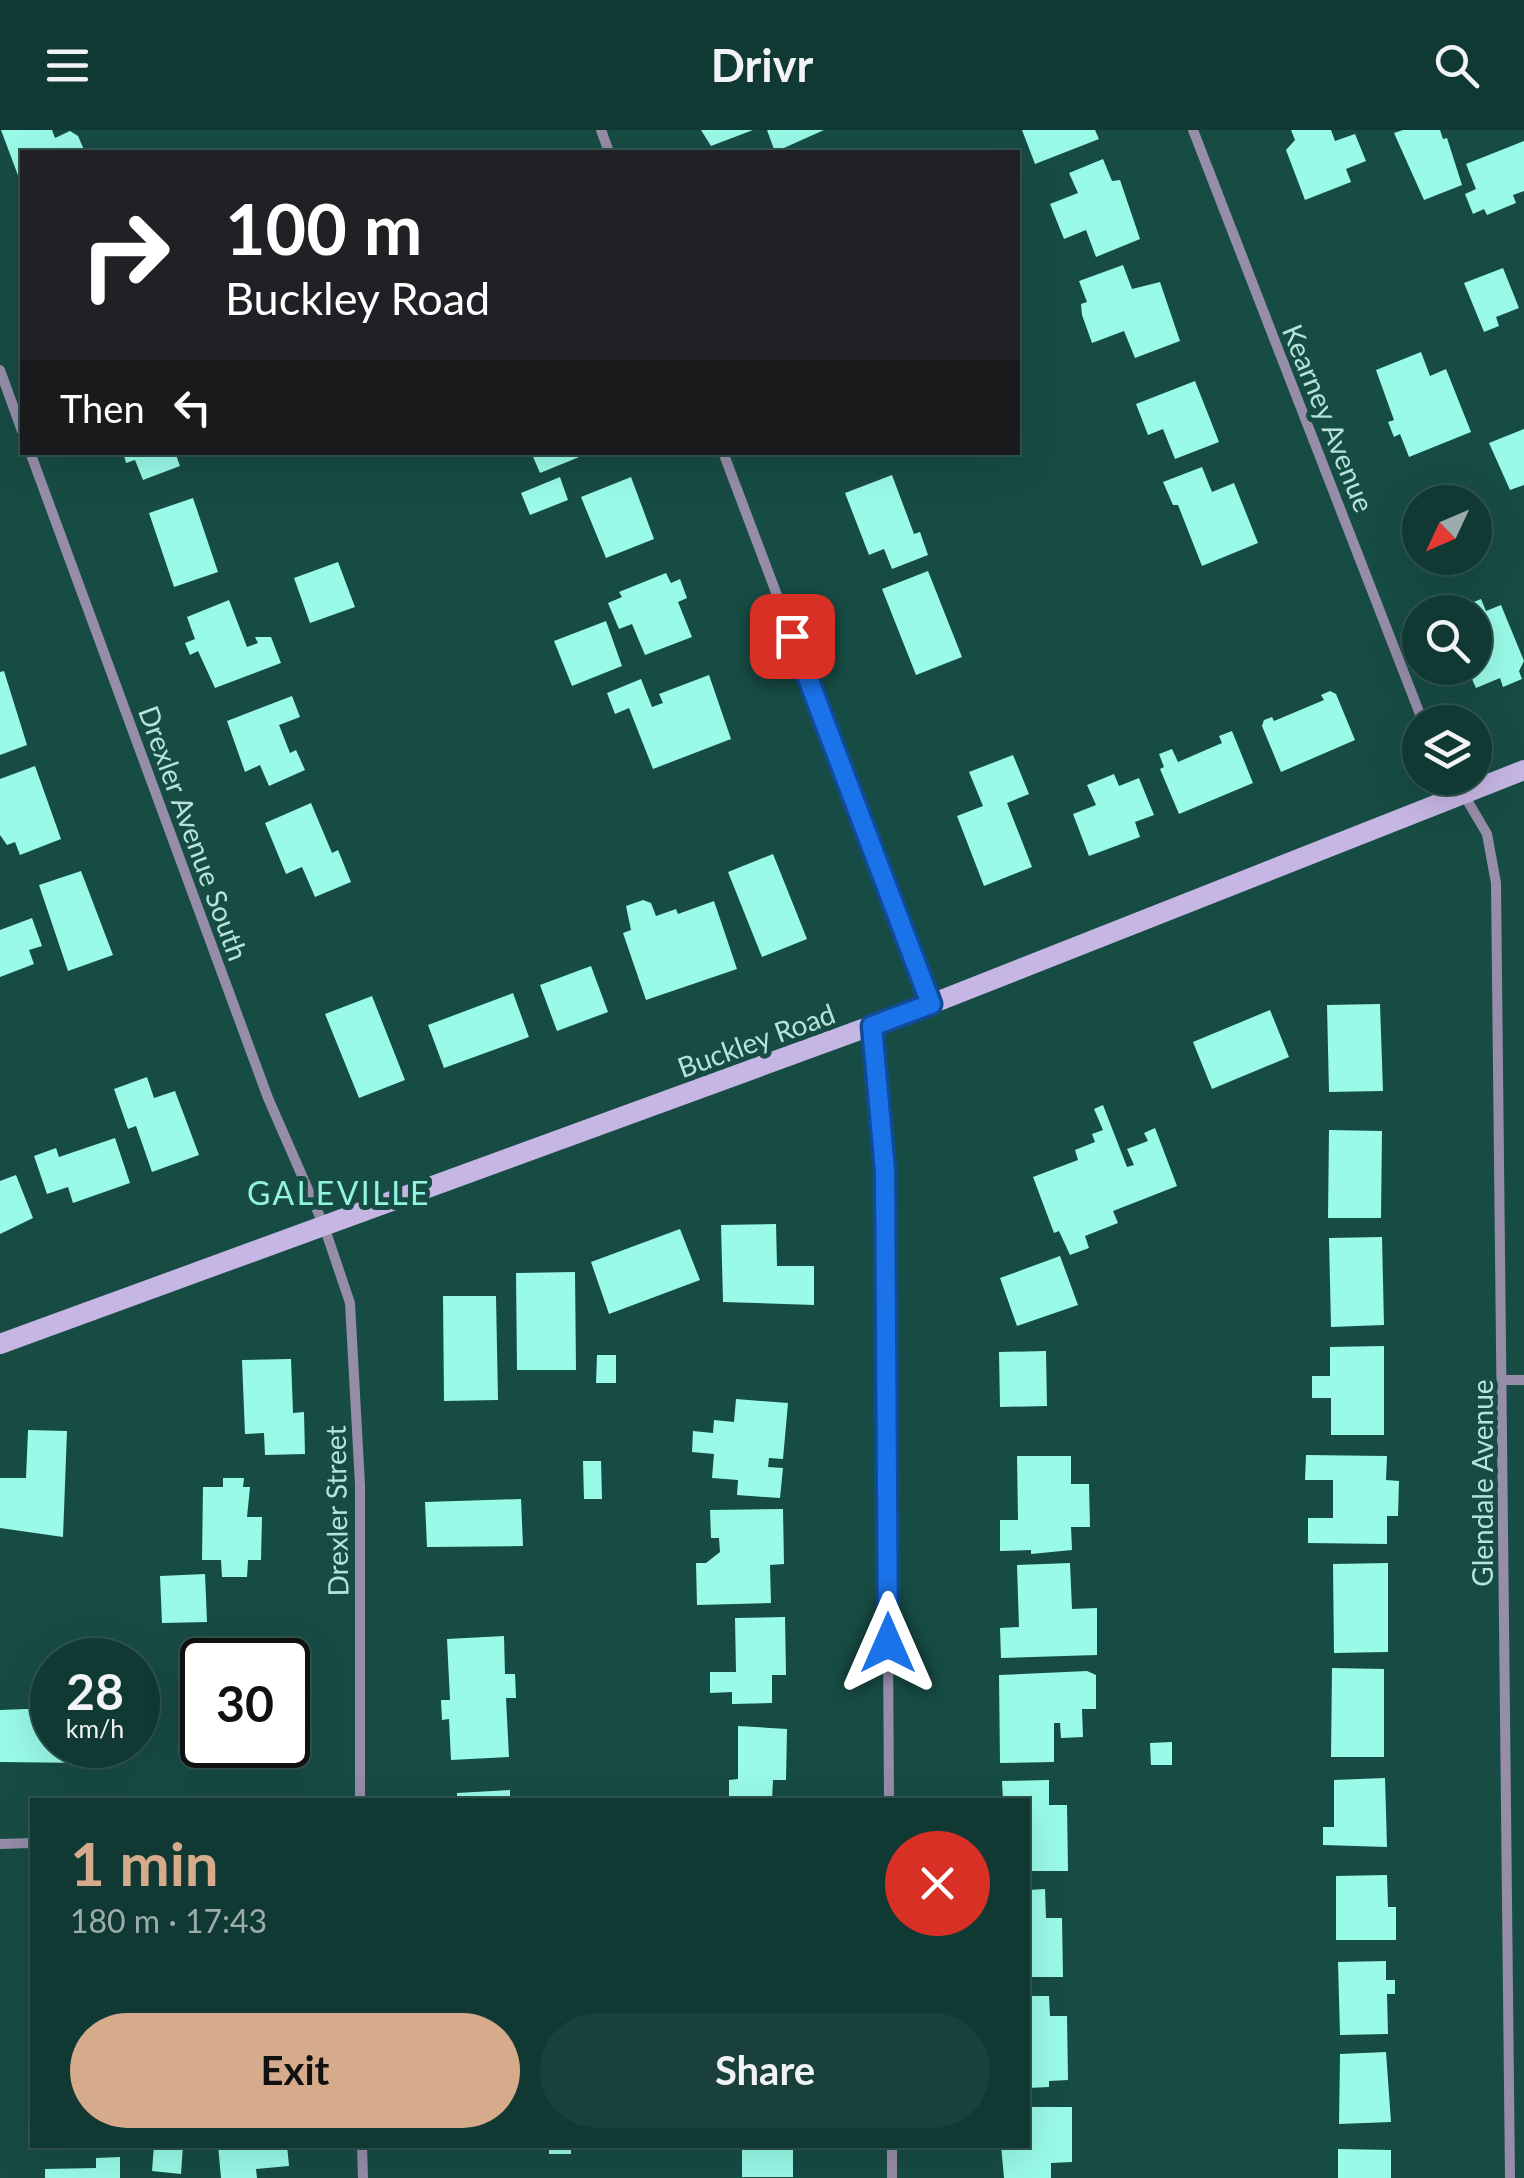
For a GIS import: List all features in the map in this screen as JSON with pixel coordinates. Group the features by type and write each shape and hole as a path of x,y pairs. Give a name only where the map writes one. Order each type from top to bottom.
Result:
{"street":[{"name":"Kearney Avenue","path":"1193,130 1416,705"},
{"path":"0,370 20,425"},
{"name":"Drexler Avenue South","path":"31,455 268,1098 324,1226"},
{"path":"724,455 931,1004"},
{"name":"Buckley Road","path":"1492,778 1524,770"},
{"name":"Buckley Road","path":"0,1344 931,1004 1437,795"},
{"name":"Glendale Avenue","path":"1464,795 1487,834 1496,882 1510,2178"},
{"path":"872,1026 885,1171 890,1798"},
{"name":"Drexler Street","path":"324,1226 350,1303 360,1485 360,1798"},
{"path":"1503,1380 1524,1380"},
{"path":"0,1844 30,1843"},
{"path":"362,2148 363,2178"},
{"path":"892,2148 892,2178"}],"building":[{"path":"1,130 52,130 55,138 70,131 78,136 84,150 20,150 20,181"},
{"path":"701,130 753,130 711,146"},
{"path":"767,130 824,130 779,150 774,150"},
{"path":"1022,130 1095,130 1099,139 1035,164"},
{"path":"1291,130 1331,130 1335,141 1355,134 1366,161 1346,169 1351,182 1305,200 1286,150 1295,140"},
{"path":"1440,130 1443,139 1447,138 1462,185 1424,200 1394,133"},
{"path":"1524,141 1524,191 1513,195 1516,203 1487,215 1484,209 1473,214 1465,194 1476,189 1466,164"},
{"path":"1103,159 1112,181 1120,180 1140,239 1096,257 1086,230 1064,239 1050,204 1078,193 1069,173"},
{"path":"1123,265 1132,289 1160,282 1180,341 1135,358 1124,331 1092,343 1082,315 1081,304 1087,302 1079,281"},
{"path":"1503,268 1519,308 1496,317 1499,326 1484,332 1464,283"},
{"path":"1421,352 1430,376 1446,369 1471,432 1409,457 1400,434 1394,437 1388,422 1394,420 1376,370"},
{"path":"1195,381 1219,442 1175,459 1163,429 1148,435 1136,404"},
{"path":"1524,429 1524,485 1510,490 1489,443"},
{"path":"124,455 176,455 180,466 143,480 135,460 126,463"},
{"path":"532,455 584,455 540,473"},
{"path":"1202,467 1212,492 1234,483 1258,543 1202,566 1178,505 1173,505 1163,482"},
{"path":"892,475 914,534 920,532 928,555 892,569 884,549 869,555 845,493"},
{"path":"560,477 568,500 530,515 521,493"},
{"path":"631,477 654,539 606,558 581,497"},
{"path":"193,498 218,572 174,587 149,513"},
{"path":"338,562 355,607 310,623 294,578"},
{"path":"928,571 962,657 916,675 882,589"},
{"path":"666,573 671,583 680,579 687,598 678,602 692,637 645,655 632,624 619,629 608,603 622,597 619,592"},
{"path":"229,600 247,647 258,643 255,637 271,637 281,663 215,688 198,651 190,655 185,643 195,639 187,617"},
{"path":"1501,605 1524,661 1519,671 1522,679 1503,687 1500,678 1492,681 1492,609"},
{"path":"606,621 622,666 572,686 554,641"},
{"path":"4,671 27,745 0,755 0,672"},
{"path":"709,675 731,739 653,769 629,708 615,714 607,693 641,679 652,707 663,703 659,694"},
{"path":"1330,691 1336,694 1355,740 1281,772 1262,726 1264,720 1272,717 1274,721 1324,700 1321,695"},
{"path":"292,696 300,717 279,725 290,753 296,750 305,770 269,786 260,765 245,772 227,721"},
{"path":"1232,731 1253,783 1179,814 1160,769 1164,767 1159,754 1172,749 1178,762 1222,743 1219,736"},
{"path":"1013,755 1029,794 1007,803 1032,867 984,886 957,816 983,806 969,772"},
{"path":"35,766 61,839 20,855 15,842 7,845 0,835 0,779"},
{"path":"1114,774 1119,786 1139,778 1154,815 1135,822 1140,837 1089,856 1073,814 1096,805 1087,785"},
{"path":"311,803 332,853 338,850 351,882 315,897 302,867 286,874 265,823"},
{"path":"773,854 807,939 762,957 728,872"},
{"path":"81,871 113,955 68,971 39,885"},
{"path":"643,900 651,903 656,916 676,909 678,914 714,901 737,969 646,1000 623,933 631,930 626,906"},
{"path":"32,918 42,946 29,950 34,964 0,977 0,930"},
{"path":"591,966 608,1012 557,1031 540,985"},
{"path":"513,993 529,1037 444,1068 428,1025"},
{"path":"372,996 405,1080 359,1098 325,1014"},
{"path":"1380,1004 1383,1091 1329,1092 1327,1005"},
{"path":"1270,1010 1289,1057 1212,1089 1193,1042"},
{"path":"147,1077 154,1098 175,1091 199,1155 152,1172 136,1126 128,1129 114,1089"},
{"path":"1103,1105 1127,1167 1134,1165 1127,1149 1148,1141 1144,1133 1155,1128 1177,1186 1113,1211 1118,1223 1085,1236 1089,1248 1070,1255 1059,1231 1054,1233 1033,1177 1078,1160 1075,1150 1095,1142 1092,1134 1103,1130 1094,1109"},
{"path":"1329,1130 1382,1131 1381,1218 1328,1218"},
{"path":"115,1138 130,1183 73,1203 68,1187 47,1194 34,1156 56,1148 59,1157"},
{"path":"16,1175 33,1218 0,1234 0,1181"},
{"path":"776,1224 777,1266 814,1266 814,1305 723,1302 721,1225"},
{"path":"680,1229 700,1280 609,1314 591,1262"},
{"path":"1382,1237 1384,1325 1331,1327 1329,1238"},
{"path":"1060,1256 1078,1305 1017,1326 1000,1278"},
{"path":"575,1272 576,1370 517,1370 516,1273"},
{"path":"443,1296 496,1296 498,1400 444,1401"},
{"path":"1384,1346 1384,1435 1331,1435 1331,1398 1312,1398 1312,1376 1330,1376 1330,1347"},
{"path":"1046,1351 1047,1406 1000,1407 999,1352"},
{"path":"597,1355 616,1355 616,1383 596,1383"},
{"path":"291,1359 293,1413 304,1412 305,1454 265,1455 264,1433 245,1434 242,1360"},
{"path":"736,1399 788,1403 783,1459 769,1458 768,1467 783,1468 780,1498 737,1495 738,1480 712,1478 714,1454 692,1452 693,1431 713,1433 714,1420 734,1422"},
{"path":"28,1430 67,1431 63,1537 0,1528 0,1478 26,1478"},
{"path":"1306,1455 1387,1456 1386,1480 1399,1481 1398,1516 1387,1516 1387,1544 1308,1543 1308,1518 1333,1518 1333,1480 1305,1480"},
{"path":"1017,1456 1071,1456 1071,1484 1089,1484 1090,1527 1071,1527 1072,1550 1031,1554 1031,1550 1000,1551 1000,1520 1018,1520"},
{"path":"583,1461 601,1461 602,1499 584,1499"},
{"path":"223,1478 244,1478 243,1487 250,1487 247,1517 262,1517 261,1560 248,1560 247,1577 222,1577 221,1560 202,1560 203,1487 223,1487"},
{"path":"521,1499 523,1546 427,1547 425,1502"},
{"path":"783,1509 784,1564 770,1565 771,1603 697,1605 696,1563 706,1563 720,1552 719,1538 711,1538 710,1510"},
{"path":"1070,1563 1072,1609 1097,1608 1097,1655 1001,1658 1000,1628 1019,1627 1017,1565"},
{"path":"1388,1563 1388,1652 1334,1653 1333,1564"},
{"path":"205,1574 207,1622 162,1623 160,1576"},
{"path":"785,1617 786,1675 772,1675 772,1703 732,1704 732,1692 710,1693 710,1672 736,1672 735,1618"},
{"path":"504,1636 505,1674 515,1674 516,1698 506,1698 509,1757 451,1760 449,1719 442,1720 441,1700 450,1700 447,1639"},
{"path":"1332,1668 1384,1669 1384,1757 1331,1757"},
{"path":"1087,1671 1096,1675 1096,1709 1082,1709 1083,1737 1061,1738 1060,1723 1054,1723 1054,1762 1000,1763 999,1675"},
{"path":"30,1709 30,1762 0,1762 0,1710"},
{"path":"738,1726 787,1729 786,1780 773,1780 772,1798 729,1798 729,1780 738,1779"},
{"path":"1172,1742 1172,1765 1151,1765 1150,1743"},
{"path":"1385,1778 1387,1847 1323,1845 1323,1827 1334,1827 1334,1780"},
{"path":"1049,1780 1049,1805 1067,1805 1068,1871 1030,1871 1030,1798 1003,1798 1002,1781"},
{"path":"510,1790 510,1798 457,1798 457,1793"},
{"path":"1387,1875 1388,1907 1396,1907 1396,1940 1336,1940 1336,1876"},
{"path":"1045,1889 1046,1918 1062,1918 1063,1977 1030,1977 1030,1890"},
{"path":"1386,1961 1386,1980 1395,1980 1395,1994 1387,1994 1388,2034 1340,2035 1338,1962"},
{"path":"1030,1996 1049,1996 1050,2016 1067,2016 1068,2080 1049,2081 1049,2087 1030,2088"},
{"path":"1386,2052 1391,2122 1339,2124 1340,2054"},
{"path":"1030,2107 1072,2107 1072,2162 1051,2163 1051,2178 1004,2178 1001,2148 1030,2148"},
{"path":"154,2148 183,2148 181,2174 152,2171"},
{"path":"218,2148 287,2148 289,2166 256,2169 257,2178 221,2178"},
{"path":"549,2148 571,2148 571,2154 549,2154"},
{"path":"793,2148 793,2177 742,2177 742,2149 714,2149"},
{"path":"1338,2149 1391,2150 1391,2178 1338,2178"},
{"path":"120,2157 120,2178 45,2178 45,2169 96,2168 96,2158"}],"district":[{"name":"GALEVILLE","path":"339,1192"}],"route":[{"path":"792,636 931,1004 872,1026 885,1171 888,1643"}]}
